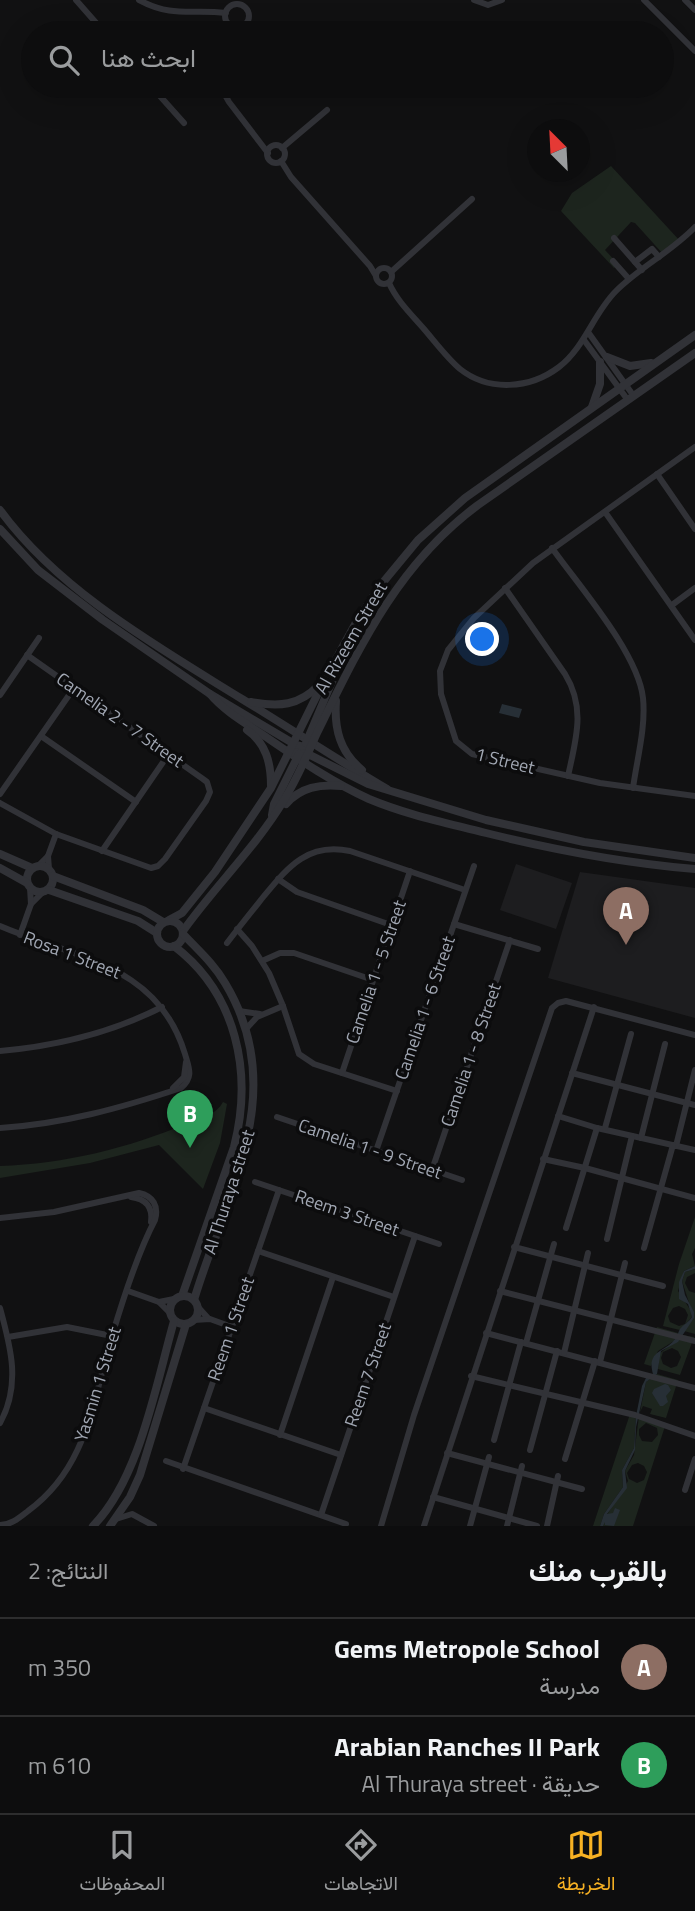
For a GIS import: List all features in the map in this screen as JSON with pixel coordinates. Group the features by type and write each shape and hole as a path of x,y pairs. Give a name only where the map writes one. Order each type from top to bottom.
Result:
{"street":[{"path":"76,0 94,21"},
{"path":"139,0 157,9 177,13 226,13"},
{"path":"155,0 157,9"},
{"path":"474,0 488,5 502,0"},
{"path":"644,0 665,21"},
{"path":"685,0 695,10"},
{"path":"227,21 226,13 236,2 246,4 249,15 247,21"},
{"path":"674,30 695,51"},
{"path":"162,98 184,123"},
{"path":"227,98 272,161 281,161"},
{"path":"282,148 327,110"},
{"path":"259,141 282,148"},
{"path":"268,153 272,146"},
{"path":"281,161 285,155 282,148"},
{"path":"281,161 291,177 368,264 380,284 389,283"},
{"path":"391,272 472,199"},
{"path":"389,283 400,301 451,360 484,382 508,386 539,379 559,367 584,340 604,305 629,279 695,227"},
{"path":"614,239 642,270"},
{"path":"635,262 652,249 659,257"},
{"path":"613,261 629,279"},
{"path":"368,264 386,268 391,272 389,283"},
{"path":"376,276 381,269"},
{"path":"588,332 603,360 600,384 592,409"},
{"name":"Al Rizeem Street","path":"301,749 325,679 337,657 380,586 430,528 465,498 695,335"},
{"path":"584,340 603,360 630,397"},
{"name":"Al Rizeem Street","path":"166,921 179,916 215,872 337,693 381,610 436,540 478,505 695,353"},
{"path":"603,360 629,366 657,362"},
{"name":"1 Street","path":"695,447 552,548 505,588 474,618 448,650 443,660 439,683 453,734 460,747 472,754 568,776 695,796"},
{"path":"657,474 695,528"},
{"path":"0,510 36,553 64,577 155,645 245,700 344,786 401,811 542,847 587,856 695,869"},
{"path":"605,512 695,640"},
{"path":"0,529 26,559 103,620 211,694 301,749 368,784 486,820 559,837 695,858"},
{"path":"552,548 623,647 637,671 644,710 633,788"},
{"path":"505,588 573,688 579,724 568,776"},
{"path":"672,605 695,588"},
{"path":"0,695 40,638"},
{"name":"Camelia 2 - 7 Street","path":"27,655 203,779 209,787 206,802 165,859 155,867 102,851"},
{"path":"272,818 274,804 333,679 337,657"},
{"path":"245,700 273,706 290,704 309,695 325,679"},
{"path":"0,794 74,688"},
{"path":"337,693 335,721 342,745 356,765 387,789"},
{"path":"211,694 220,711 261,743 270,767 271,788"},
{"path":"41,736 136,802"},
{"path":"0,803 57,834 102,851 168,755"},
{"path":"0,868 37,892 46,891 138,921 156,933 162,944 174,946 182,940 183,933 211,895 272,818 301,791 322,786 344,786"},
{"path":"20,934 31,904 27,875 48,856 57,834"},
{"path":"227,943 285,870 301,858 317,851 350,851 466,890"},
{"path":"0,854 166,921 178,923 183,933"},
{"path":"31,904 52,885 48,856"},
{"name":"Camelia 1 - 6 Street","path":"376,1151 474,866"},
{"name":"Camelia 1 - 5 Street","path":"342,1073 410,871"},
{"path":"215,872 223,880"},
{"path":"278,879 297,892 391,925"},
{"path":"202,888 211,895"},
{"path":"156,933 166,921"},
{"path":"454,924 538,949"},
{"name":"Rosa 1 Street","path":"0,926 120,971 148,992 162,1007 177,1033 186,1057 184,1077 168,1091 127,1106 82,1117 0,1128"},
{"path":"237,929 262,961 283,1006 299,1054 314,1064 397,1091"},
{"name":"Al Thuraya street","path":"183,933 219,974 239,1011 246,1029 255,1082 253,1116 196,1303"},
{"name":"Camelia 1 - 8 Street","path":"432,1170 510,940"},
{"name":"Al Thuraya street","path":"174,946 203,974 221,999 237,1042 243,1093 239,1128 233,1147 178,1298"},
{"path":"262,961 280,953 294,953 373,980"},
{"path":"381,1526 414,1415 552,1008 566,1001 695,1035"},
{"path":"239,1011 262,1014 283,1006"},
{"path":"0,1051 68,1041 134,1021 162,1007"},
{"path":"424,1526 594,1007"},
{"path":"246,1029 262,1014"},
{"path":"566,1228 617,1084 631,1034"},
{"path":"641,1138 665,1044"},
{"path":"644,1248 695,1070"},
{"path":"572,1073 695,1105"},
{"path":"558,1116 695,1150"},
{"name":"Camelia 1 - 9 Street","path":"277,1117 462,1180"},
{"path":"607,1238 632,1136"},
{"path":"543,1159 695,1198"},
{"name":"Reem 3 Street","path":"255,1182 439,1244"},
{"name":"Reem 1 Street","path":"184,1469 279,1190"},
{"name":"Yasmin 1 Street","path":"0,1218 54,1212 122,1196 142,1199 148,1204 151,1217 149,1231 112,1336 89,1423 74,1461 63,1479 49,1494 12,1526"},
{"name":"Reem 7 Street","path":"321,1515 415,1236"},
{"path":"494,1440 554,1244"},
{"path":"514,1247 663,1286"},
{"path":"258,1251 394,1297"},
{"path":"530,1450 545,1394 575,1310 588,1253"},
{"path":"565,1459 611,1319 625,1263"},
{"path":"280,1434 333,1277"},
{"path":"128,1291 159,1302 172,1317 190,1322 210,1319 232,1327"},
{"path":"500,1291 695,1341"},
{"path":"93,1526 110,1506 128,1473 172,1317 170,1306 178,1298"},
{"path":"159,1302 178,1298 196,1303 210,1319"},
{"path":"113,1522 130,1497 153,1437 190,1322 198,1312 196,1303"},
{"path":"0,1308 14,1366 8,1407 0,1423"},
{"path":"8,1337 67,1327 112,1336"},
{"path":"486,1333 695,1388"},
{"path":"471,1376 637,1416 695,1436"},
{"path":"204,1408 341,1455"},
{"path":"447,1453 521,1469 582,1489"},
{"path":"685,1490 695,1459"},
{"path":"166,1461 346,1524"},
{"path":"471,1526 488,1461"},
{"path":"508,1522 521,1469"},
{"path":"547,1526 558,1479"},
{"path":"130,1497 132,1514"},
{"path":"433,1497 508,1522 537,1526"},
{"path":"113,1522 132,1514"},
{"path":"132,1514 154,1526"},
{"name":"Yasmin 1 Street","path":"0,1525 18,1519"}],"shaded area":[{"path":"611,166 680,241 663,254 635,223 631,222 605,250 618,264 614,268 561,211 572,193"},
{"path":"502,704 522,709 519,718 499,713"},
{"path":"516,864 572,883 556,929 500,910"},
{"path":"580,872 695,888 695,1018 548,978"},
{"path":"223,1102 227,1104 220,1143 203,1189 159,1145 90,1163 0,1178 0,1166 48,1162 119,1147 203,1118 217,1110"},
{"path":"695,1217 695,1248 692,1254 695,1266 684,1271 678,1291 692,1317 680,1330 663,1326 679,1264","holes":["679,1306 685,1309 688,1315 685,1324 679,1326 670,1322 668,1316 673,1308"]},
{"path":"695,1266 695,1269 685,1272 682,1281 694,1318 678,1342 661,1351 657,1374 646,1382 636,1427 635,1450 625,1471 627,1488 607,1514 613,1513 615,1508 620,1510 614,1526 605,1525 605,1522 600,1526 604,1514 623,1487 622,1470 634,1448 636,1416 642,1386 646,1378 653,1374 652,1360 658,1352 677,1337 680,1329 692,1317 688,1304 679,1299 679,1282 684,1271"},
{"path":"695,1269 695,1273 687,1277 685,1283 689,1291 695,1293 695,1334 684,1331 694,1318 682,1281 685,1272"},
{"path":"657,1327 678,1333 674,1341 658,1351 651,1366 644,1364"},
{"path":"683,1335 694,1337 680,1375 658,1369 659,1354","holes":["672,1348 678,1351 681,1357 677,1366 671,1368 663,1364 663,1352"]},
{"path":"657,1374 678,1380 666,1418 650,1414 652,1409 643,1406 640,1412 646,1382"},
{"path":"665,1384 671,1390 666,1396 668,1402 660,1406 652,1393 654,1389"},
{"path":"630,1414 636,1416 634,1448 622,1470 623,1487 604,1514 600,1526 593,1526"},
{"path":"639,1416 666,1423 633,1526 603,1526 605,1518 628,1481 625,1471 634,1455","holes":["646,1423 657,1428 658,1435 652,1442 642,1441 639,1435 639,1429","638,1463 644,1466 647,1472 644,1480 637,1483 629,1479 627,1473 632,1465"]}],"place":[{"name":"Gems Metropole School","path":"626,945"},
{"name":"Arabian Ranches II Park","path":"190,1148"}]}
